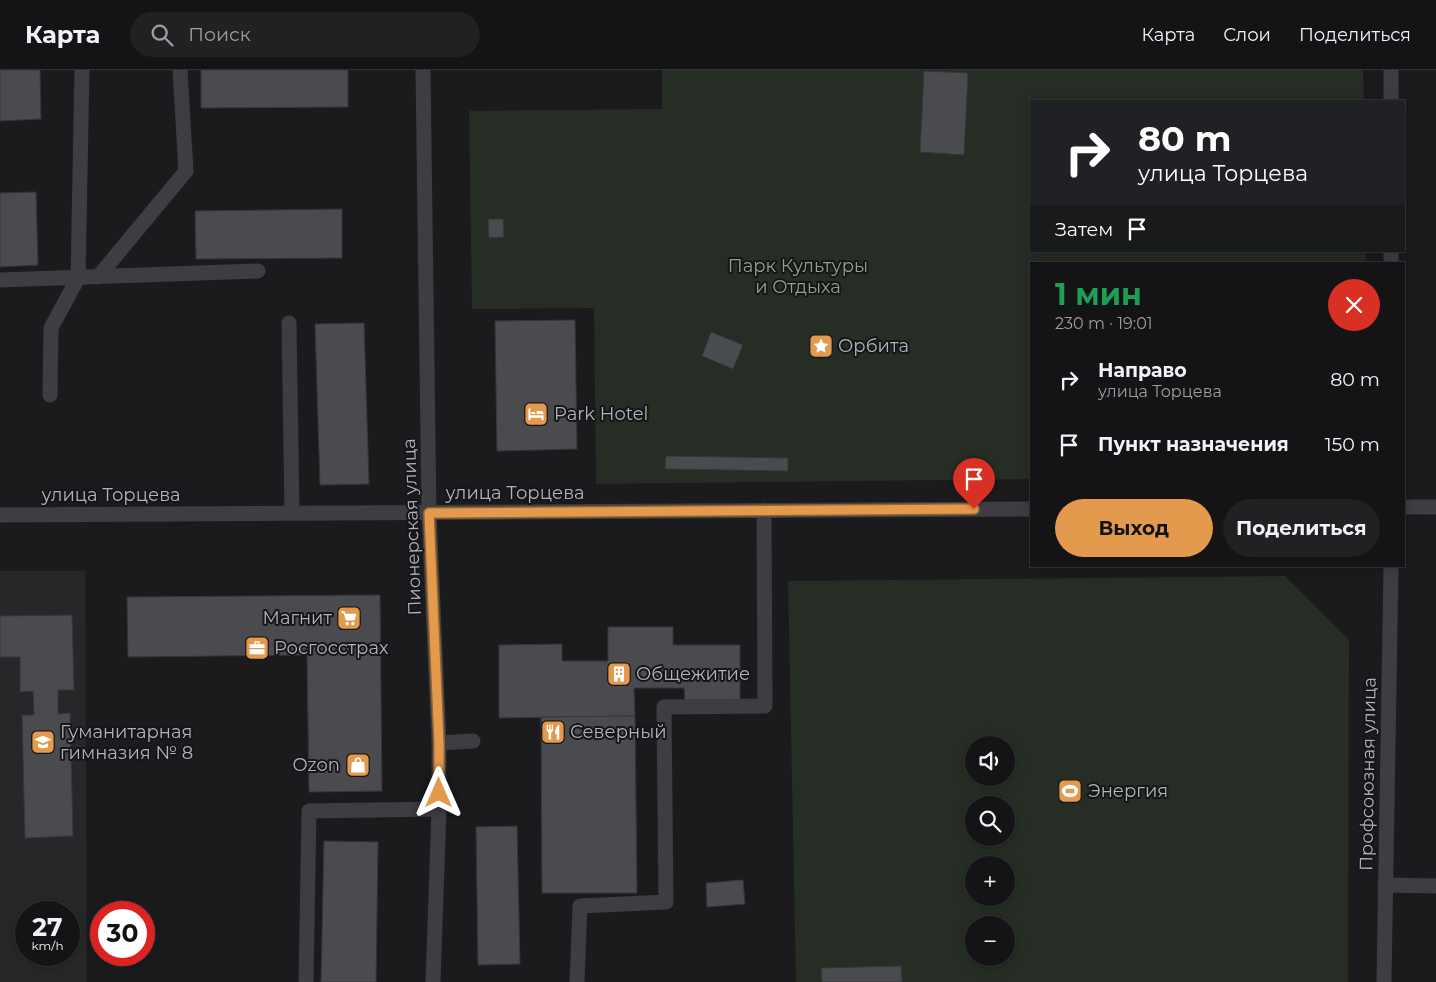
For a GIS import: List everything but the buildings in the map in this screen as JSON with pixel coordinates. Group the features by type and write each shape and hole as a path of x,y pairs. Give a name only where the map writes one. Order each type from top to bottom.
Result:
{"street":[{"path":"50,395 51,328 78,278 82,70"},
{"path":"98,277 186,171 180,70"},
{"name":"Пионерская улица","path":"423,70 429,513 439,743 439,809 433,982"},
{"path":"1391,70 1391,100"},
{"path":"0,280 258,271"},
{"path":"289,323 292,513"},
{"path":"1405,507 1436,507"},
{"name":"улица Торцева","path":"0,514 1030,509"},
{"path":"576,982 580,906 666,902 664,707 765,706 764,510"},
{"name":"Профсоюзная улица","path":"1384,982 1391,567"},
{"path":"439,743 473,741"},
{"path":"306,982 308,811 439,809"},
{"path":"1385,885 1436,886"}],"shaded area":[{"name":"Гуманитарная гимназия № 8","path":"0,571 85,571 87,982 0,982"}],"green space":[{"name":"Парк Культуры и Отдыха","path":"662,70 1363,70 1364,100 1030,100 1030,252 1365,252 1366,262 1030,262 1030,479 596,484 594,308 472,309 469,111 662,109"},
{"name":"Энергия","path":"1285,576 1349,640 1348,982 796,982 788,581"}],"place":[{"name":"Орбита","path":"821,346"},
{"name":"Park Hotel","path":"536,414"},
{"name":"Магнит","path":"349,618"},
{"name":"Росгосстрах","path":"257,648"},
{"name":"Общежитие","path":"619,674"},
{"name":"Северный","path":"553,732"},
{"name":"Гуманитарная гимназия № 8","path":"43,742"},
{"name":"Ozon","path":"358,765"},
{"name":"Энергия","path":"1070,791"}],"route":[{"path":"439,793 439,743 429,513 974,509"}]}
